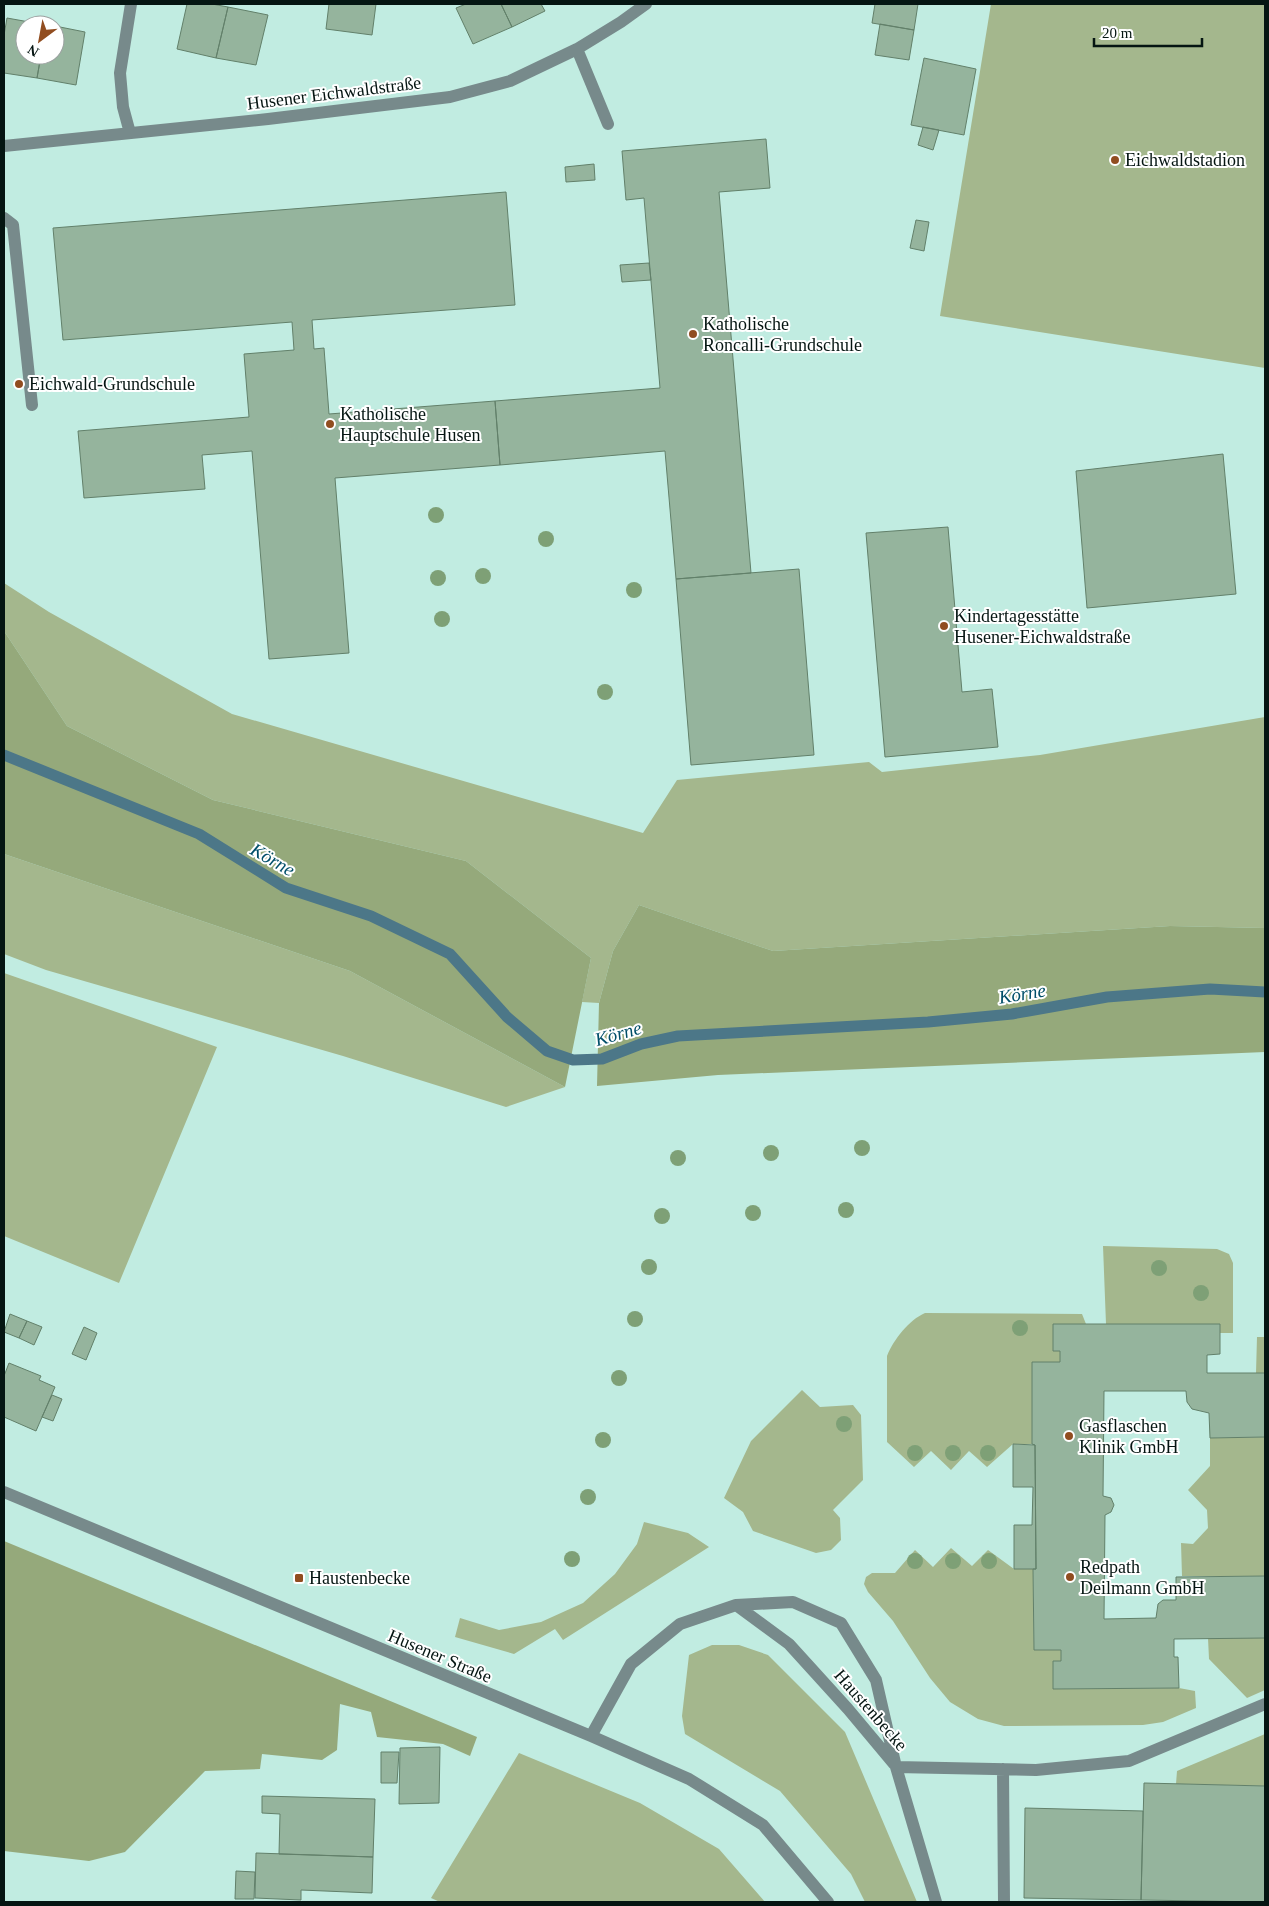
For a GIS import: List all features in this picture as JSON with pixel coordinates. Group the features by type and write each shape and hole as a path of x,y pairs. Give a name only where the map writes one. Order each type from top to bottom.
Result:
{"street":[{"path":"130,133 123,107 120,73 131,4"},
{"name":"Husener Eichwaldstraße","path":"4,146 450,98 510,81 577,48 622,22 646,4"},
{"path":"577,48 608,124"},
{"path":"4,218 13,225 32,405"},
{"name":"Husener Straße","path":"4,1492 591,1736 689,1779 763,1825 828,1902"},
{"name":"Haustenbecke","path":"591,1736 631,1664 680,1624 736,1606 793,1602 842,1623 876,1680 896,1767"},
{"name":"Haustenbecke","path":"736,1606 789,1644 848,1709 896,1767"},
{"path":"936,1902 896,1767 1036,1770 1129,1761 1265,1704"},
{"path":"1003,1769 1004,1902"}],"green space":[{"name":"Eichwaldstadion","path":"991,4 1265,4 1265,368 940,316"},
{"path":"4,583 49,612 232,714 643,833 677,780 869,762 882,772 1040,755 1265,717 1265,928 1170,926 773,951 639,905 613,951 599,1003 582,1002 591,958 466,861 213,800 67,726 4,631"},
{"path":"4,631 67,726 213,800 466,861 591,958 565,1087 350,971 4,854"},
{"path":"4,854 350,971 565,1087 506,1107 343,1056 46,970 4,954"},
{"path":"639,905 773,951 1170,926 1265,928 1265,1052 718,1075 597,1086 599,1003 613,951"},
{"path":"4,973 217,1047 119,1283 4,1236"},
{"path":"1103,1246 1217,1249 1229,1254 1233,1263 1233,1333 1220,1333 1220,1324 1106,1324"},
{"path":"925,1313 1082,1314 1086,1324 1053,1324 1054,1351 1060,1351 1060,1362 1032,1362 1032,1444 1013,1444 987,1467 969,1451 951,1470 931,1451 914,1467 887,1442 887,1356 903,1331 913,1320"},
{"path":"1257,1337 1265,1337 1265,1373 1256,1373"},
{"path":"802,1390 820,1407 853,1405 861,1415 863,1480 833,1510 840,1518 841,1540 831,1550 816,1553 753,1531 743,1512 724,1498 751,1441"},
{"path":"1265,1437 1265,1576 1182,1576 1181,1543 1193,1544 1208,1528 1207,1510 1188,1490 1210,1466 1210,1438"},
{"path":"644,1522 688,1533 709,1547 563,1640 555,1629 514,1654 455,1637 460,1618 499,1630 541,1622 583,1603 615,1574 637,1544"},
{"path":"4,1541 477,1737 470,1756 443,1744 377,1737 371,1712 340,1704 337,1750 322,1760 262,1754 260,1769 205,1771 125,1852 89,1861 4,1851"},
{"path":"951,1548 972,1566 988,1550 1014,1569 1033,1569 1034,1649 1061,1650 1061,1661 1053,1662 1053,1689 1179,1688 1195,1691 1196,1708 1163,1722 1143,1725 1004,1726 978,1719 950,1702 930,1678 893,1621 868,1592 864,1584 866,1577 872,1573 895,1573 915,1550 933,1567"},
{"path":"1208,1638 1265,1638 1265,1690 1247,1698 1209,1659"},
{"path":"712,1645 739,1645 768,1655 845,1732 917,1902 865,1902 851,1874 780,1791 685,1734 682,1716 689,1655"},
{"path":"1265,1734 1265,1786 1176,1784 1177,1771"},
{"path":"519,1753 640,1803 719,1849 765,1902 440,1902 431,1898"}],"building":[{"path":"187,4 212,4 228,7 216,58 177,49"},
{"path":"329,4 376,4 372,35 326,29"},
{"path":"466,4 501,4 512,27 473,44 456,8"},
{"path":"501,4 541,4 545,11 512,27"},
{"path":"875,4 918,4 914,30 872,23"},
{"path":"228,7 268,15 256,65 216,58"},
{"path":"7,18 15,19 15,65 39,65 37,78 4,73 4,35"},
{"path":"880,24 914,30 909,60 875,55"},
{"path":"65,28 85,32 76,85 37,78 39,65 65,65"},
{"path":"924,58 976,69 964,135 911,125"},
{"path":"923,127 939,130 933,150 918,145"},
{"name":"Katholische Roncalli-Grundschule","path":"766,139 770,188 719,192 751,573 676,579 665,451 500,465 495,401 660,388 644,198 626,200 622,151"},
{"path":"594,164 595,180 566,182 565,167"},
{"name":"Katholische Hauptschule Husen","path":"506,192 515,305 312,320 314,349 324,348 329,414 495,401 500,465 335,478 349,653 269,659 252,451 202,455 205,489 84,498 78,431 249,417 244,354 294,350 292,322 63,340 53,228"},
{"path":"916,220 929,222 924,251 910,248"},
{"path":"649,263 651,280 622,282 620,265"},
{"path":"1223,454 1236,594 1087,608 1076,471"},
{"path":"948,527 962,692 992,689 998,747 885,757 866,533"},
{"path":"799,569 814,755 691,765 676,579"},
{"path":"10,1314 27,1321 19,1338 4,1332"},
{"path":"27,1321 42,1327 34,1345 19,1338"},
{"path":"1053,1324 1220,1324 1220,1354 1207,1355 1207,1373 1265,1373 1265,1437 1210,1438 1209,1413 1192,1409 1187,1402 1186,1391 1104,1391 1103,1496 1111,1498 1114,1505 1111,1512 1105,1515 1104,1619 1156,1618 1158,1604 1163,1600 1176,1600 1176,1577 1265,1576 1265,1638 1174,1639 1174,1657 1178,1657 1179,1688 1053,1689 1053,1661 1061,1661 1061,1650 1034,1650 1033,1569 1036,1569 1035,1445 1032,1444 1032,1362 1060,1362 1060,1351 1053,1351"},
{"path":"84,1327 97,1333 86,1360 72,1354"},
{"path":"9,1363 41,1376 39,1380 55,1387 36,1431 4,1417 4,1376"},
{"path":"52,1395 62,1399 53,1421 42,1417"},
{"path":"1013,1444 1035,1445 1036,1569 1014,1569 1014,1525 1032,1525 1033,1487 1013,1487"},
{"path":"440,1747 439,1803 399,1804 400,1748"},
{"path":"381,1752 399,1752 397,1783 381,1783"},
{"path":"1144,1783 1265,1786 1265,1902 1141,1900"},
{"path":"262,1796 375,1799 373,1857 279,1854 280,1814 262,1813"},
{"path":"1025,1808 1143,1811 1141,1900 1024,1898"},
{"path":"256,1853 373,1857 372,1893 301,1890 301,1900 255,1898"},
{"path":"236,1871 255,1872 254,1899 235,1899"}],"waterway":[{"name":"Körne","path":"4,755 199,834 286,888 371,916 450,954 507,1017 547,1051 573,1060 602,1059 641,1044 678,1036 928,1022 1012,1014 1107,997 1210,989 1265,992"}],"place":[{"name":"Eichwaldstadion","path":"1115,160"},
{"name":"Katholische Roncalli-Grundschule","path":"693,334"},
{"name":"Eichwald-Grundschule","path":"19,384"},
{"name":"Katholische Hauptschule Husen","path":"330,424"},
{"name":"Kindertagesstätte Husener-Eichwaldstraße","path":"944,626"},
{"name":"Gasflaschen Klinik GmbH","path":"1069,1436"},
{"name":"Redpath Deilmann GmbH","path":"1070,1577"},
{"name":"Haustenbecke","path":"299,1578"}]}
